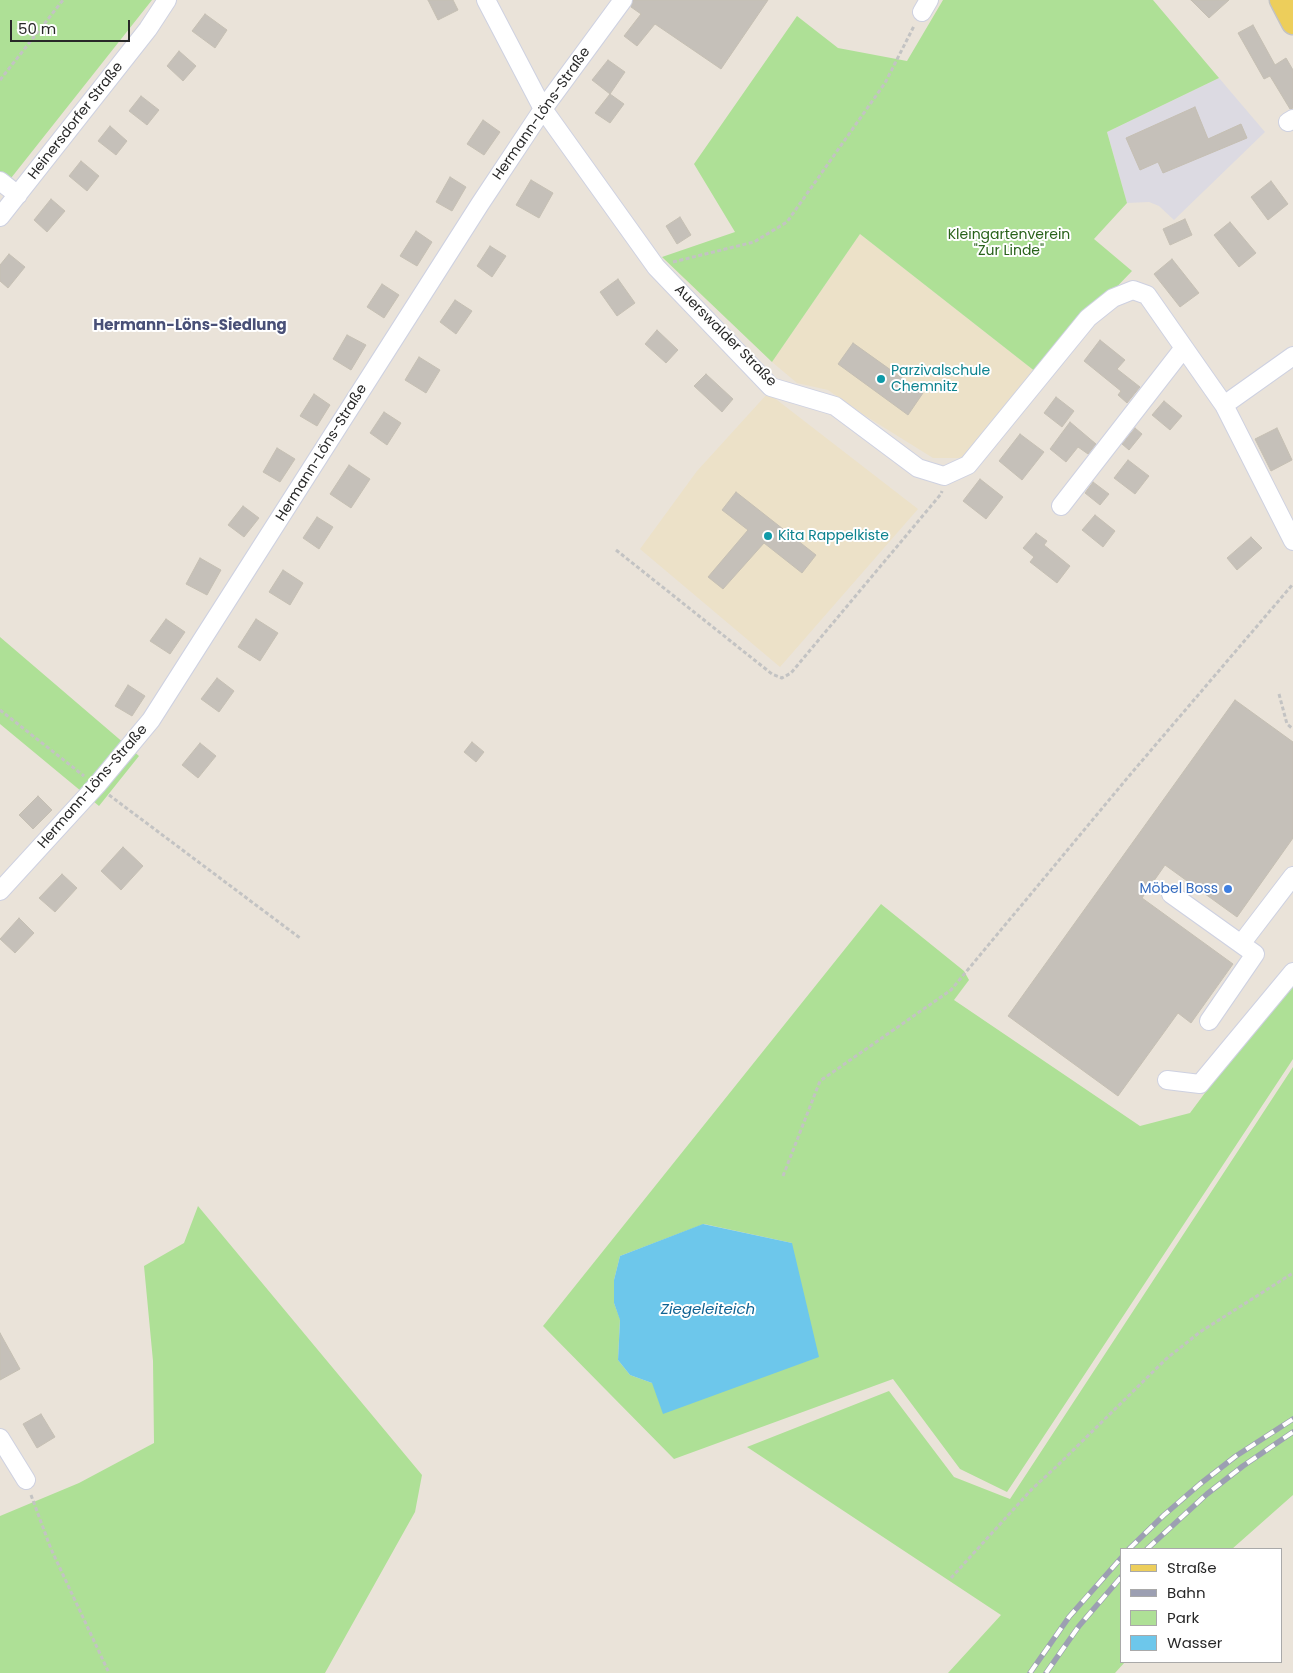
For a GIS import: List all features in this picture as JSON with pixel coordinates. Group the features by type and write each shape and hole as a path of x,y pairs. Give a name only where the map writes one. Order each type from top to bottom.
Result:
{"main road":[{"path":"1281,0 1293,23"}],"street":[{"name":"Heinersdorfer Straße","path":"0,217 148,29 167,0"},
{"name":"Auerswalder Straße","path":"486,0 543,109 656,267 771,387 835,406 918,468 944,476"},
{"name":"Hermann-Löns-Straße","path":"0,891 93,783 151,720 480,204 543,109 623,0"},
{"path":"0,181 18,195"},
{"path":"944,476 968,465 1088,318 1113,298 1133,290 1147,295 1224,405 1293,541"},
{"path":"1061,506 1184,349"},
{"path":"1224,405 1293,356"},
{"path":"1241,944 1293,876"},
{"path":"1171,894 1255,954 1209,1021"},
{"path":"1167,1080 1200,1084 1293,972"},
{"path":"0,1438 26,1480"}],"path":[{"path":"0,80 63,0"},
{"path":"656,267 754,242 787,222 885,82 925,6"},
{"path":"616,550 772,674 782,678 791,673 941,494 944,476"},
{"path":"783,1176 820,1081 951,990 1129,776 1293,584"},
{"path":"1279,694 1287,724 1293,729"},
{"path":"0,710 93,783 300,938"},
{"path":"951,1578 1032,1489 1166,1359 1200,1332 1293,1273"},
{"path":"26,1480 51,1549 109,1673"}],"shaded area":[{"path":"1219,78 1265,132 1174,220 1159,206 1149,202 1127,203 1107,132"},
{"path":"860,234 1041,376 962,458 933,458 828,390 797,383 772,362"},
{"path":"768,393 918,509 780,667 640,549 697,471"}],"green space":[{"path":"0,0 152,0 0,192"},
{"name":"Kleingartenverein \"Zur Linde\"","path":"943,0 1153,0 1219,78 1107,132 1127,203 1094,239 1132,271 1087,318 1041,376 860,234 772,362 662,257 735,232 694,164 797,16 838,48 907,61"},
{"path":"0,637 139,756 99,806 0,724"},
{"path":"881,904 964,971 969,980 954,1000 1140,1126 1190,1113 1293,975 1293,1059 1007,1492 960,1469 893,1379 674,1459 543,1326","holes":["704,1224 792,1243 652,1383 630,1375 618,1360 620,1319 614,1303 614,1280 620,1256"]},
{"path":"1293,1067 1293,1495 1233,1548 1120,1548 1120,1663 1124,1663 1115,1673 948,1673 1001,1615 747,1447 889,1391 954,1477 1010,1499"},
{"path":"198,1206 422,1475 415,1512 325,1673 0,1673 0,1516 79,1483 154,1443 153,1361 144,1266 184,1243"}],"water":[{"name":"Ziegeleiteich","path":"703,1224 792,1243 819,1357 663,1414 652,1383 630,1375 618,1360 620,1320 614,1303 614,1280 620,1256"}],"building":[{"path":"428,0 453,0 458,10 438,20"},
{"path":"633,0 768,0 721,69 655,24 637,46 624,36 641,14 631,7"},
{"path":"1191,0 1229,0 1209,18"},
{"path":"205,14 227,30 215,48 192,31"},
{"path":"1253,25 1275,65 1286,58 1293,70 1293,108 1290,109 1270,76 1264,79 1238,33"},
{"path":"179,51 196,66 183,81 167,66"},
{"path":"608,60 625,72 610,94 592,80"},
{"path":"610,94 624,104 610,123 595,113"},
{"path":"141,96 159,110 147,125 129,111"},
{"path":"1195,107 1208,139 1241,124 1247,138 1163,173 1158,162 1140,170 1126,138"},
{"path":"483,120 500,132 484,155 467,144"},
{"path":"110,126 127,141 116,155 98,141"},
{"path":"81,161 99,176 87,191 69,176"},
{"path":"450,177 466,187 452,211 436,202"},
{"path":"531,180 553,193 539,218 516,205"},
{"path":"1271,181 1288,204 1268,220 1251,197"},
{"path":"51,199 65,211 47,232 34,220"},
{"path":"680,217 691,235 677,244 666,226"},
{"path":"1185,219 1192,235 1170,245 1163,229"},
{"path":"1230,222 1256,253 1239,267 1214,235"},
{"path":"416,231 432,242 417,266 400,256"},
{"path":"490,246 506,256 492,277 477,266"},
{"path":"9,254 25,267 8,288 0,281 0,265"},
{"path":"1172,259 1199,293 1180,307 1154,274"},
{"path":"618,279 635,303 617,316 600,292"},
{"path":"382,284 399,295 384,318 367,307"},
{"path":"455,300 472,311 456,334 440,322"},
{"path":"657,330 678,350 666,363 645,344"},
{"path":"347,335 366,345 351,370 333,359"},
{"path":"1100,340 1125,360 1117,369 1140,387 1127,403 1118,395 1121,391 1084,361"},
{"name":"Parzivalschule Chemnitz","path":"853,343 923,393 908,415 838,364"},
{"path":"419,357 440,370 426,393 405,380"},
{"path":"706,374 733,399 722,412 694,386"},
{"path":"314,394 330,405 317,426 300,416"},
{"path":"1056,397 1074,411 1062,427 1044,413"},
{"path":"1164,401 1182,416 1170,430 1152,415"},
{"path":"384,412 401,423 387,445 370,433"},
{"path":"1070,422 1096,444 1088,454 1078,447 1066,462 1050,449"},
{"path":"1135,428 1142,434 1129,450 1122,444"},
{"path":"1277,428 1292,460 1271,471 1255,439"},
{"path":"1020,434 1044,452 1022,480 999,461"},
{"path":"277,448 295,459 280,482 263,472"},
{"path":"1128,460 1149,476 1135,494 1114,478"},
{"path":"349,465 370,479 351,508 330,494"},
{"path":"980,479 1003,497 986,519 963,501"},
{"path":"1093,482 1109,494 1100,505 1085,493"},
{"name":"Kita Rappelkiste","path":"736,492 816,555 802,573 764,543 723,589 708,577 748,530 722,510"},
{"path":"243,506 259,518 244,537 228,525"},
{"path":"1095,515 1115,531 1103,547 1082,530"},
{"path":"317,517 333,527 319,549 303,538"},
{"path":"1036,533 1047,541 1044,545 1070,566 1057,583 1030,562 1034,557 1023,548"},
{"path":"1251,537 1262,548 1237,570 1227,558"},
{"path":"200,558 221,570 207,595 186,584"},
{"path":"283,570 303,583 290,605 269,592"},
{"path":"166,619 185,632 170,654 150,641"},
{"path":"256,619 278,633 260,661 238,647"},
{"path":"217,678 234,691 219,712 201,699"},
{"path":"128,685 145,696 132,716 115,706"},
{"name":"Möbel Boss","path":"1235,700 1293,742 1293,838 1237,917 1165,865 1142,898 1233,964 1191,1023 1178,1013 1118,1096 1008,1016"},
{"path":"472,742 484,752 476,762 464,752"},
{"path":"200,743 216,756 198,778 182,765"},
{"path":"38,796 52,810 33,829 19,815"},
{"path":"123,847 143,866 121,890 101,871"},
{"path":"62,874 77,888 55,912 39,898"},
{"path":"19,918 34,933 15,953 0,939"},
{"path":"0,1333 20,1369 0,1380"},
{"path":"41,1414 55,1437 37,1448 23,1424"}],"railway":[{"path":"1130,1548 1200,1484 1236,1456 1293,1419"},
{"path":"1148,1548 1207,1494 1243,1466 1293,1432"},
{"path":"1030,1673 1069,1617 1120,1559"},
{"path":"1046,1673 1079,1626 1120,1578"}],"place":[{"name":"Parzivalschule Chemnitz","path":"881,379"},
{"name":"Kita Rappelkiste","path":"768,536"},
{"name":"Möbel Boss","path":"1228,889"}],"district":[{"name":"Hermann-Löns-Siedlung","path":"190,326"}]}
